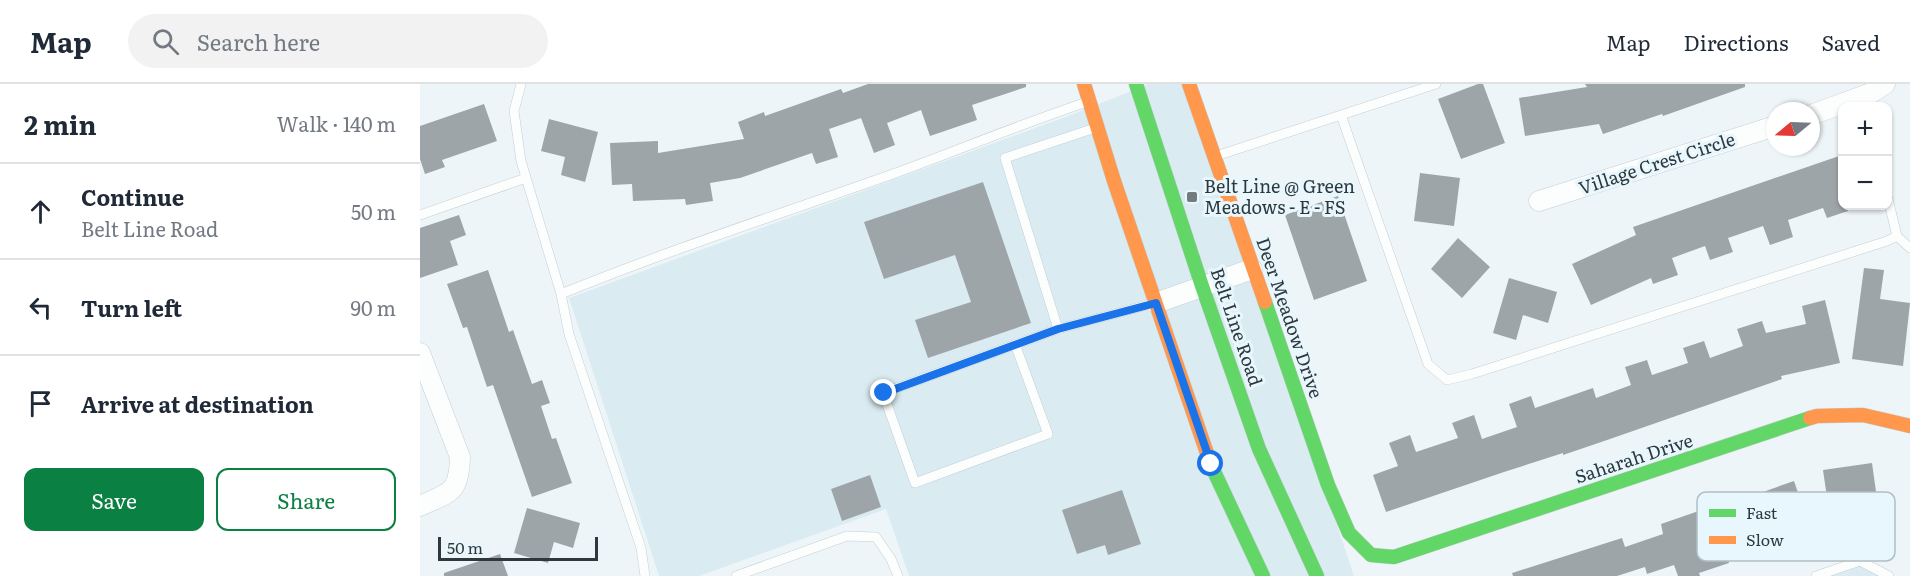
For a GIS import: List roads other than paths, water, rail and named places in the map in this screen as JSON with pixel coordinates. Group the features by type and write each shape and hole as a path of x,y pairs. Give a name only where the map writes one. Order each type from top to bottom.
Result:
{"street":[{"path":"1084,84 1211,464 1263,576"},
{"name":"Belt Line Road","path":"1136,84 1202,286 1259,449 1317,576"},
{"name":"Deer Meadow Drive","path":"1189,84 1328,485 1349,533 1371,555"},
{"path":"1820,112 1871,93 1885,84"},
{"name":"Village Crest Circle","path":"1539,201 1766,129"},
{"path":"1156,303 1252,269"},
{"path":"420,506 452,490 459,476 460,458 421,355"},
{"name":"Saharah Drive","path":"1371,555 1394,557 1817,417 1863,415 1910,426"}],"lane":[{"path":"521,84 514,111 520,161 561,294 569,334 640,548 645,576"},
{"path":"1214,156 1436,84"},
{"path":"561,294 644,261 1089,101"},
{"path":"1341,115 1428,364 1447,380 1875,245 1896,236"},
{"path":"1058,329 1005,158 1097,127"},
{"path":"420,215 526,178"},
{"path":"1891,210 1896,236 1910,248"},
{"path":"1015,344 1048,434 915,483 884,393 1015,344 1058,329 1156,303"},
{"path":"736,576 847,536 876,537 891,559 898,576"},
{"path":"1816,576 1860,561 1889,576"}],"place":[{"name":"Belt Line @ Green Meadows - E - FS","path":"1192,197"}]}
